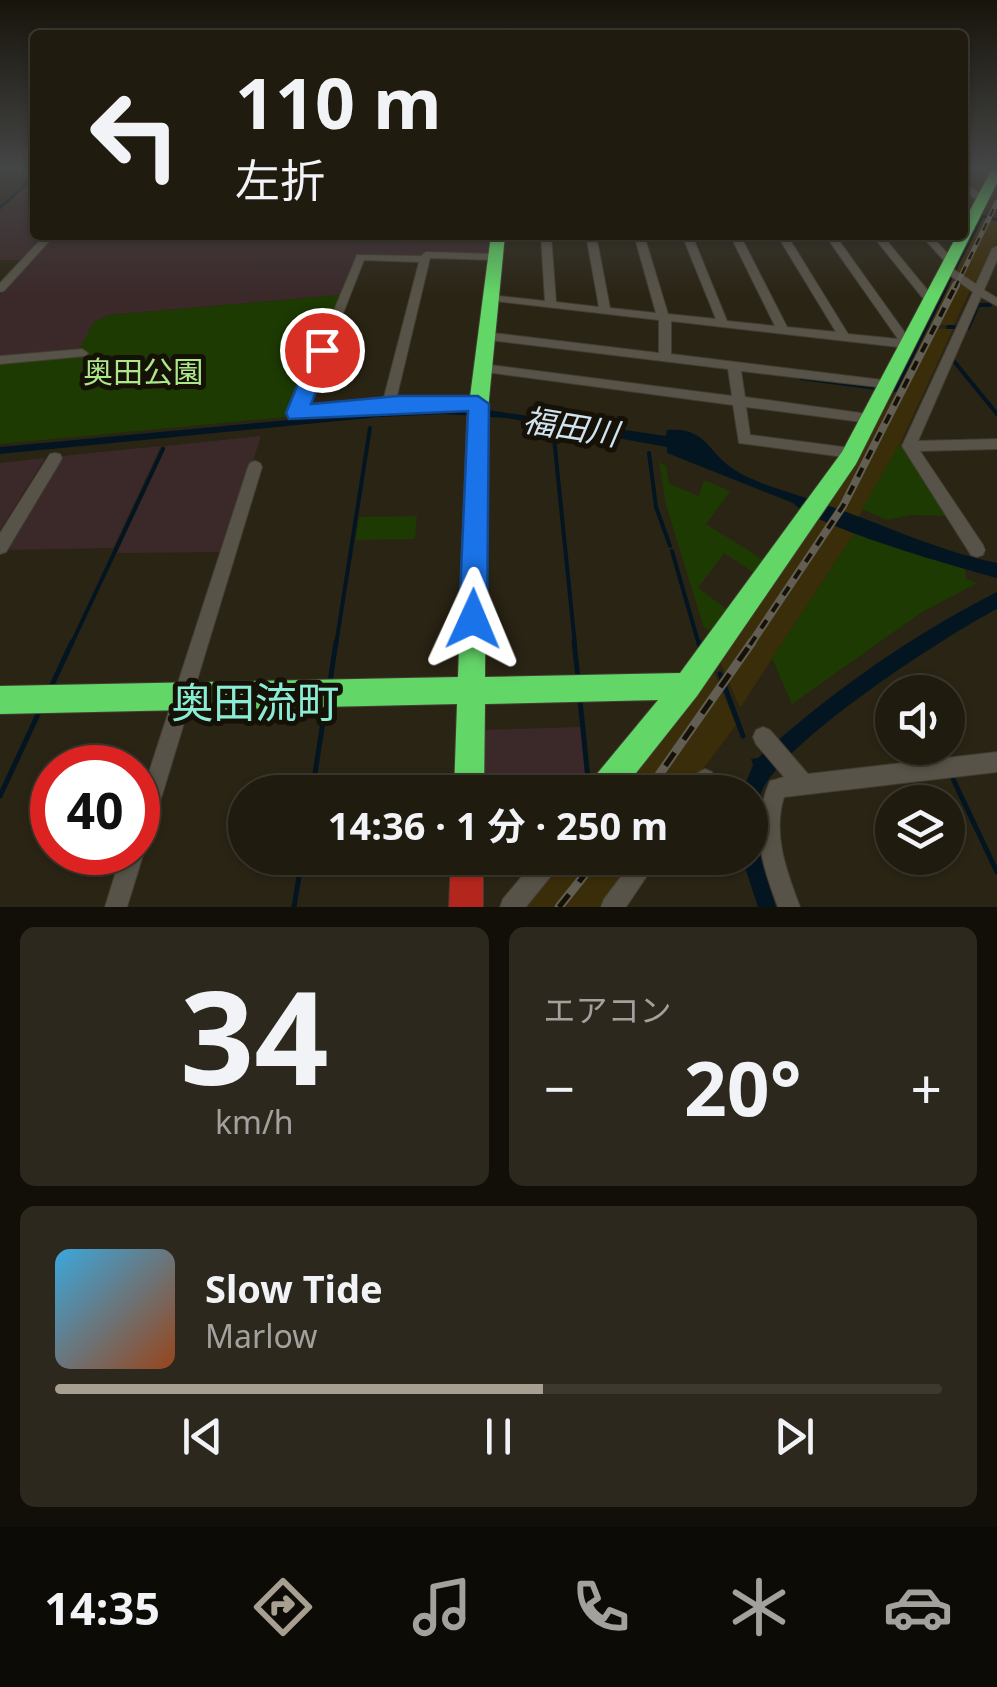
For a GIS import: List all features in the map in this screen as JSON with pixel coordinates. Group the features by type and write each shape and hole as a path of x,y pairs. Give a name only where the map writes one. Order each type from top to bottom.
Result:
{"street":[{"path":"0,289 6,276 45,240"},
{"path":"469,775 478,409 497,240"},
{"path":"546,240 552,304"},
{"path":"592,240 605,310"},
{"path":"641,240 664,317 665,357"},
{"path":"690,240 723,324"},
{"path":"738,240 784,330"},
{"path":"785,240 844,337"},
{"path":"834,240 908,344"},
{"path":"882,240 930,300"},
{"path":"930,240 948,266 996,301"},
{"path":"616,775 687,686 851,453 959,240"},
{"path":"909,446 997,249"},
{"path":"388,404 426,255 495,257"},
{"path":"425,259 360,256 297,413 388,404 478,409"},
{"path":"490,298 908,344"},
{"path":"486,336 887,384"},
{"path":"0,360 82,353"},
{"path":"734,366 744,439 851,453"},
{"path":"482,368 870,418"},
{"path":"909,446 997,444"},
{"path":"909,446 977,550"},
{"path":"0,547 55,458"},
{"path":"160,769 256,466"},
{"path":"0,700 687,686"},
{"path":"765,740 804,785"},
{"path":"788,907 773,864 767,809 777,788 997,762"},
{"path":"116,907 126,875"},
{"path":"466,907 467,875"},
{"path":"512,907 537,875"},
{"path":"612,907 636,875"}],"shaded area":[{"path":"0,210 30,210 30,240 39,240 21,260 0,260"},
{"path":"984,217 997,221 997,242 975,282 970,282 956,272"},
{"path":"50,240 492,240 491,254 487,255 358,255 341,295 109,315 94,322 79,350 0,356 0,294"},
{"path":"953,278 971,288 954,325 929,325"},
{"path":"927,329 953,329 901,442 858,518 828,506 896,391"},
{"path":"261,436 224,552 117,553 166,446"},
{"path":"161,446 113,548 4,550 62,456"},
{"path":"45,458 0,530 0,463"},
{"path":"818,519 855,532 740,708 719,659"},
{"path":"712,667 736,725 699,775 629,775"},
{"path":"581,727 585,775 483,775 484,730"},
{"path":"552,875 625,875 601,907 527,907"}],"green space":[{"name":"奥田公園","path":"341,295 286,417 0,444 0,363 75,357 94,322 109,315"},
{"path":"901,442 949,516 911,515 887,520 862,509"},
{"path":"659,462 666,466 669,484 699,496 704,480 730,491 706,524 765,561 756,574 724,553 698,588 731,612 715,632 704,628 666,505"},
{"path":"417,516 415,539 356,540 359,517"},
{"path":"855,532 965,569 966,579 977,583 922,612 792,704 772,658"}],"water":[{"name":"福田川","path":"416,408 481,409 666,436 667,430 691,432 725,463 753,479 928,543 997,563 997,578 830,524 793,503 667,453 667,447 506,418 445,414 379,417 0,454 0,447"},
{"path":"997,592 997,609 893,675 875,675 875,687 796,750 768,782 768,775 749,775 751,759 758,758 872,667"},
{"path":"748,875 766,875 776,907 758,907"}],"waterway":[{"path":"974,233 983,216 997,220"},
{"path":"954,271 973,235"},
{"path":"946,288 951,278"},
{"path":"895,390 947,285"},
{"path":"968,328 978,305 990,305"},
{"path":"948,327 954,327"},
{"path":"953,360 997,414"},
{"path":"801,378 877,388"},
{"path":"336,645 370,428"},
{"name":"福田川","path":"554,438 575,645"},
{"path":"71,645 163,449"},
{"path":"649,453 656,507 670,546"},
{"path":"672,551 699,645"},
{"path":"51,687 72,642"},
{"path":"330,682 336,642"},
{"path":"574,642 578,678"},
{"path":"699,642 700,647"},
{"path":"720,674 743,736"},
{"path":"580,700 588,775"},
{"path":"315,775 326,703"},
{"path":"0,796 40,710"},
{"path":"953,779 997,872"},
{"path":"294,907 299,875"}],"railway":[{"path":"955,288 993,210"},
{"path":"750,645 843,506 956,285"},
{"path":"659,775 752,642"},
{"path":"559,907 584,875"}],"traffic: fast":[{"path":"968,227 977,210"},
{"path":"469,775 477,420 497,240"},
{"path":"616,775 687,686 849,458 961,240"},
{"path":"0,700 687,686"}],"traffic: jam":[{"path":"466,907 467,875"}],"district":[{"name":"奥田流町","path":"255,701"}],"route":[{"path":"322,350 297,413 398,404 478,404 473,619"}]}
